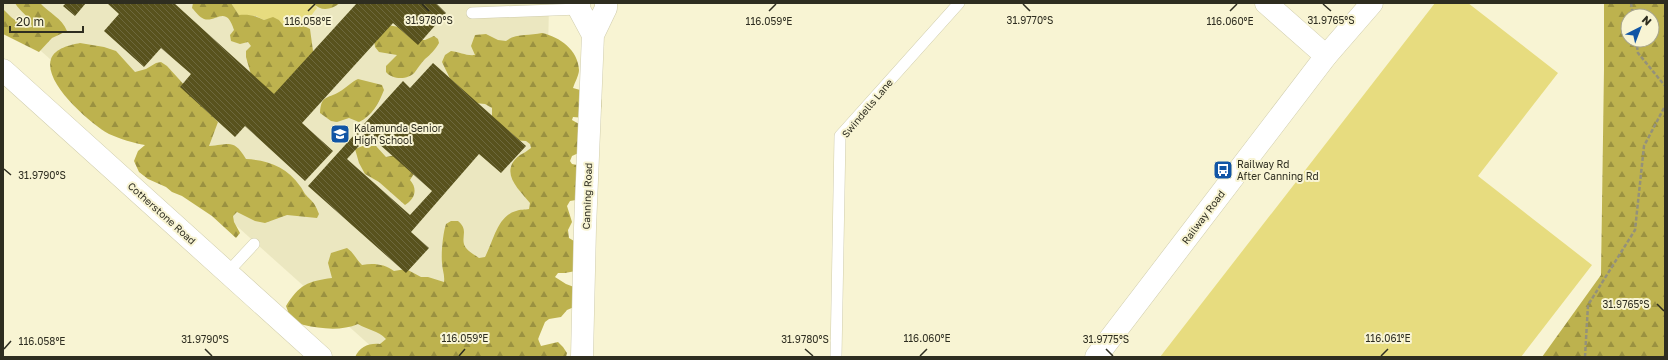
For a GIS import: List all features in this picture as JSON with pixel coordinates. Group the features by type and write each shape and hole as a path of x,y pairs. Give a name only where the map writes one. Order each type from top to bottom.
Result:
{"street":[{"name":"Canning Road","path":"582,357 585,228 593,35 606,8 606,3"},
{"path":"1266,3 1326,56"},
{"name":"Railway Road","path":"1096,357 1326,56 1372,3"},
{"path":"579,6 593,35"},
{"name":"Cotherstone Road","path":"3,70 321,357"}],"lane":[{"name":"Swindells Lane","path":"836,357 840,136 959,3"},
{"path":"472,13 579,6"},
{"path":"228,272 254,244"}],"path":[{"path":"1637,48 1638,53 1665,86"},
{"path":"1585,357 1588,305 1635,230 1644,146 1665,106"}],"shaded area":[{"name":"Kalamunda Senior High School","path":"3,3 549,3 544,251 538,357 383,357 3,17"},
{"path":"231,3 313,3 317,8 304,25 293,22 283,25 279,20 264,20 256,16 239,15"},
{"path":"1435,3 1468,3 1558,73 1478,176 1592,265 1521,357 1160,357"}],"green space":[{"path":"15,3 40,3 59,19 67,31 52,38 39,52 3,34 3,9 25,28 32,27 27,17"},
{"path":"193,3 231,3 239,15 258,17 264,20 273,17 279,20 283,25 297,24 304,26 310,29 313,51 318,52 275,101 252,78 246,57 246,51 251,46 248,42 240,44 231,41 230,35 234,30 228,18 220,16 208,20 204,19 192,8"},
{"path":"313,3 340,3 333,7 323,9 319,8"},
{"path":"1604,3 1665,3 1665,357 1542,357 1601,275"},
{"path":"387,25 405,28 420,40 425,40 434,36 438,39 439,43 431,54 412,75 405,78 396,78 386,72 386,66 397,55 379,52 375,47 374,39"},
{"path":"542,33 561,41 572,51 575,56 579,70 573,88 598,95 602,100 600,119 573,117 572,120 586,128 594,146 572,156 570,161 572,164 587,167 582,199 570,201 567,206 572,222 568,230 569,238 574,241 581,270 558,273 555,277 574,287 574,307 567,310 561,317 549,319 545,322 538,339 541,346 558,342 567,353 566,357 355,357 365,346 380,344 386,339 380,334 358,324 345,328 324,328 302,324 290,317 286,306 295,293 305,285 332,278 328,263 331,253 347,248 362,265 379,265 394,271 406,269 421,277 428,277 444,282 442,254 446,224 451,221 458,221 462,225 464,231 463,241 466,248 479,258 485,257 496,231 504,218 518,210 529,209 530,203 516,186 511,174 511,168 514,161 520,155 531,148 530,144 526,141 512,140 492,119 492,108 485,104 475,103 455,89 442,62 445,55 451,51 475,55 471,46 475,35 486,34 498,40 506,41 514,37"},
{"path":"80,43 104,47 116,51 135,72 161,62 167,66 218,122 209,146 227,144 234,145 242,152 246,159 262,161 283,169 295,179 314,204 319,214 317,218 287,215 265,223 255,221 237,212 233,216 234,222 240,233 236,238 212,216 182,196 148,179 139,172 134,161 138,151 145,145 118,138 101,129 70,102 54,79 50,69 53,55 63,48"},
{"path":"358,79 382,85 384,90 377,104 368,116 359,122 349,118 337,122 331,121 320,113 323,100 325,98 339,92"},
{"path":"368,144 376,146 386,157 396,155 415,172 410,180 415,190 414,194 411,200 405,205 379,182 365,174 359,163 355,149"}],"building":[{"path":"66,3 86,3 75,16 63,6"},
{"path":"107,3 174,3 274,94 357,3 436,3 446,13 418,45 393,23 302,123 333,151 305,181 245,126 235,137 180,87 191,74 161,48 144,67 104,31 119,14"},
{"path":"433,63 526,146 501,173 479,154 411,232 429,248 406,273 308,186 403,81 410,88","holes":["369,135 432,191 410,215 347,159"]}],"place":[{"name":"Kalamunda Senior High School","path":"340,134"},
{"name":"Railway Rd After Canning Rd","path":"1223,170"}]}
